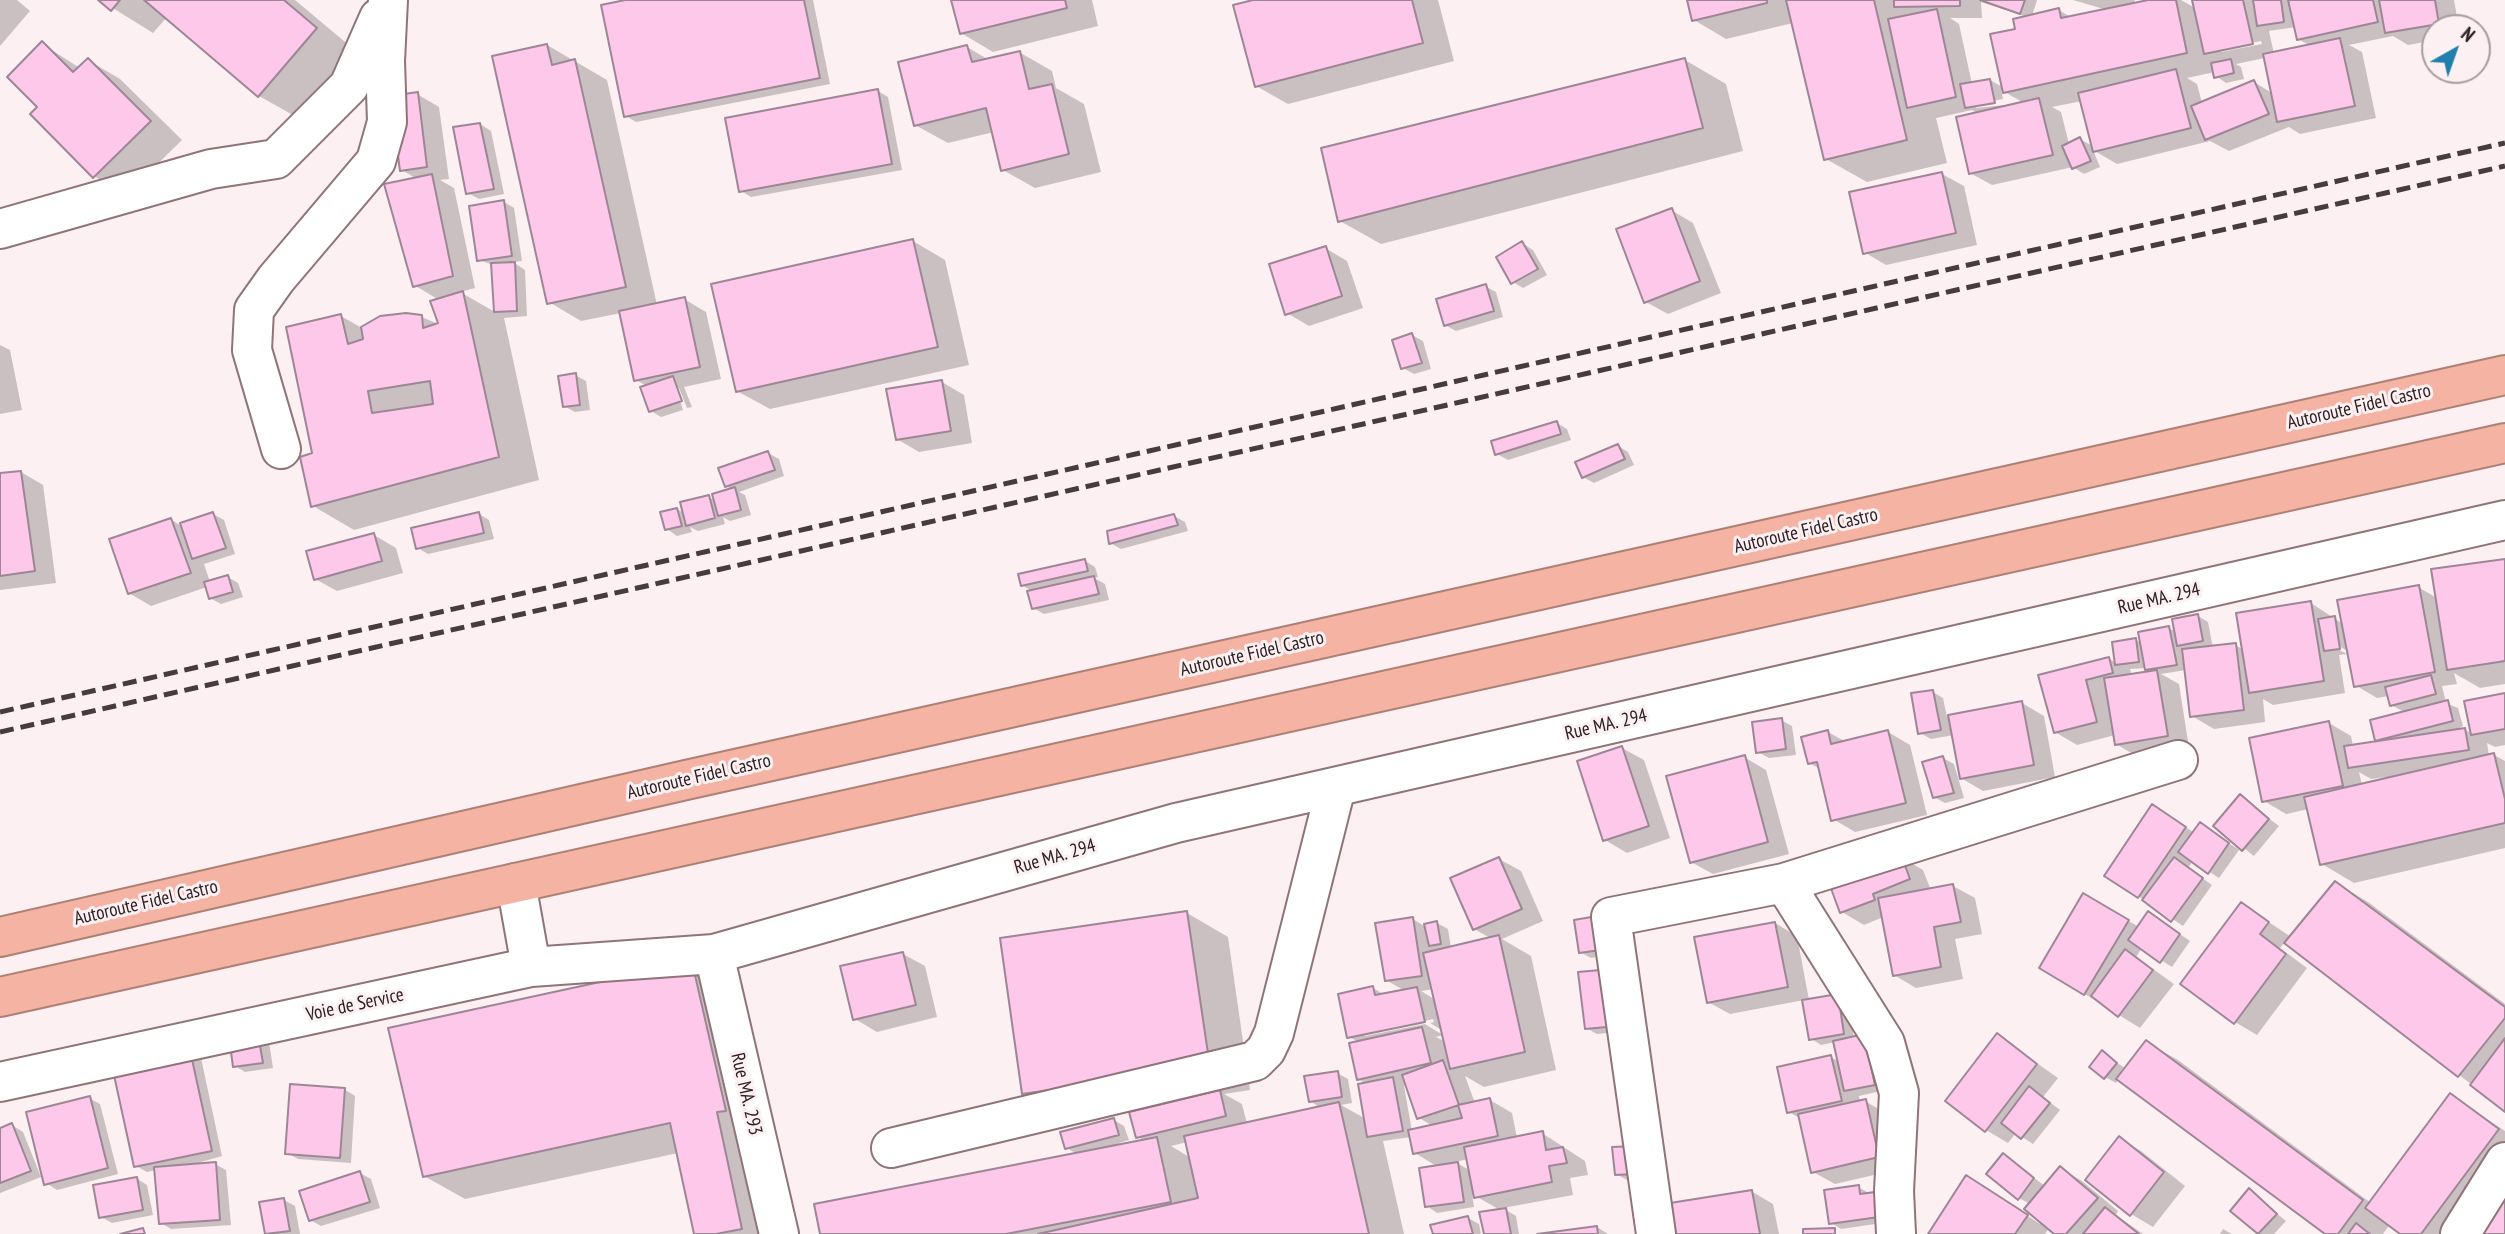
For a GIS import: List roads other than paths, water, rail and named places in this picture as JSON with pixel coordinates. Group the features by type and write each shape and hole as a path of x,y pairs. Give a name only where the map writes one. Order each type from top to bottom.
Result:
{"highway":[{"name":"Autoroute Fidel Castro","path":"0,937 686,780 2505,375"},
{"path":"0,997 2505,443"}],"street":[{"path":"0,229 211,170 276,159 349,86 387,0"},
{"path":"281,449 252,350 254,310 276,279 376,161 387,122 387,0"},
{"name":"Rue MA. 294","path":"714,954 1176,823 2505,520"},
{"path":"1656,1234 1611,917 1784,883 2178,760"},
{"path":"891,1147 1255,1061 1266,1050 1275,1033 1336,787"},
{"path":"516,883 531,967"},
{"path":"1784,883 1858,996 1885,1044 1899,1093 1894,1191 1896,1234"},
{"name":"Voie de Service","path":"0,1082 531,967 714,954"},
{"name":"Rue MA. 293","path":"714,954 779,1234"},
{"path":"2460,1234 2505,1162"}],"railway":[{"path":"0,712 2505,143"},
{"path":"0,732 2505,166"}]}
